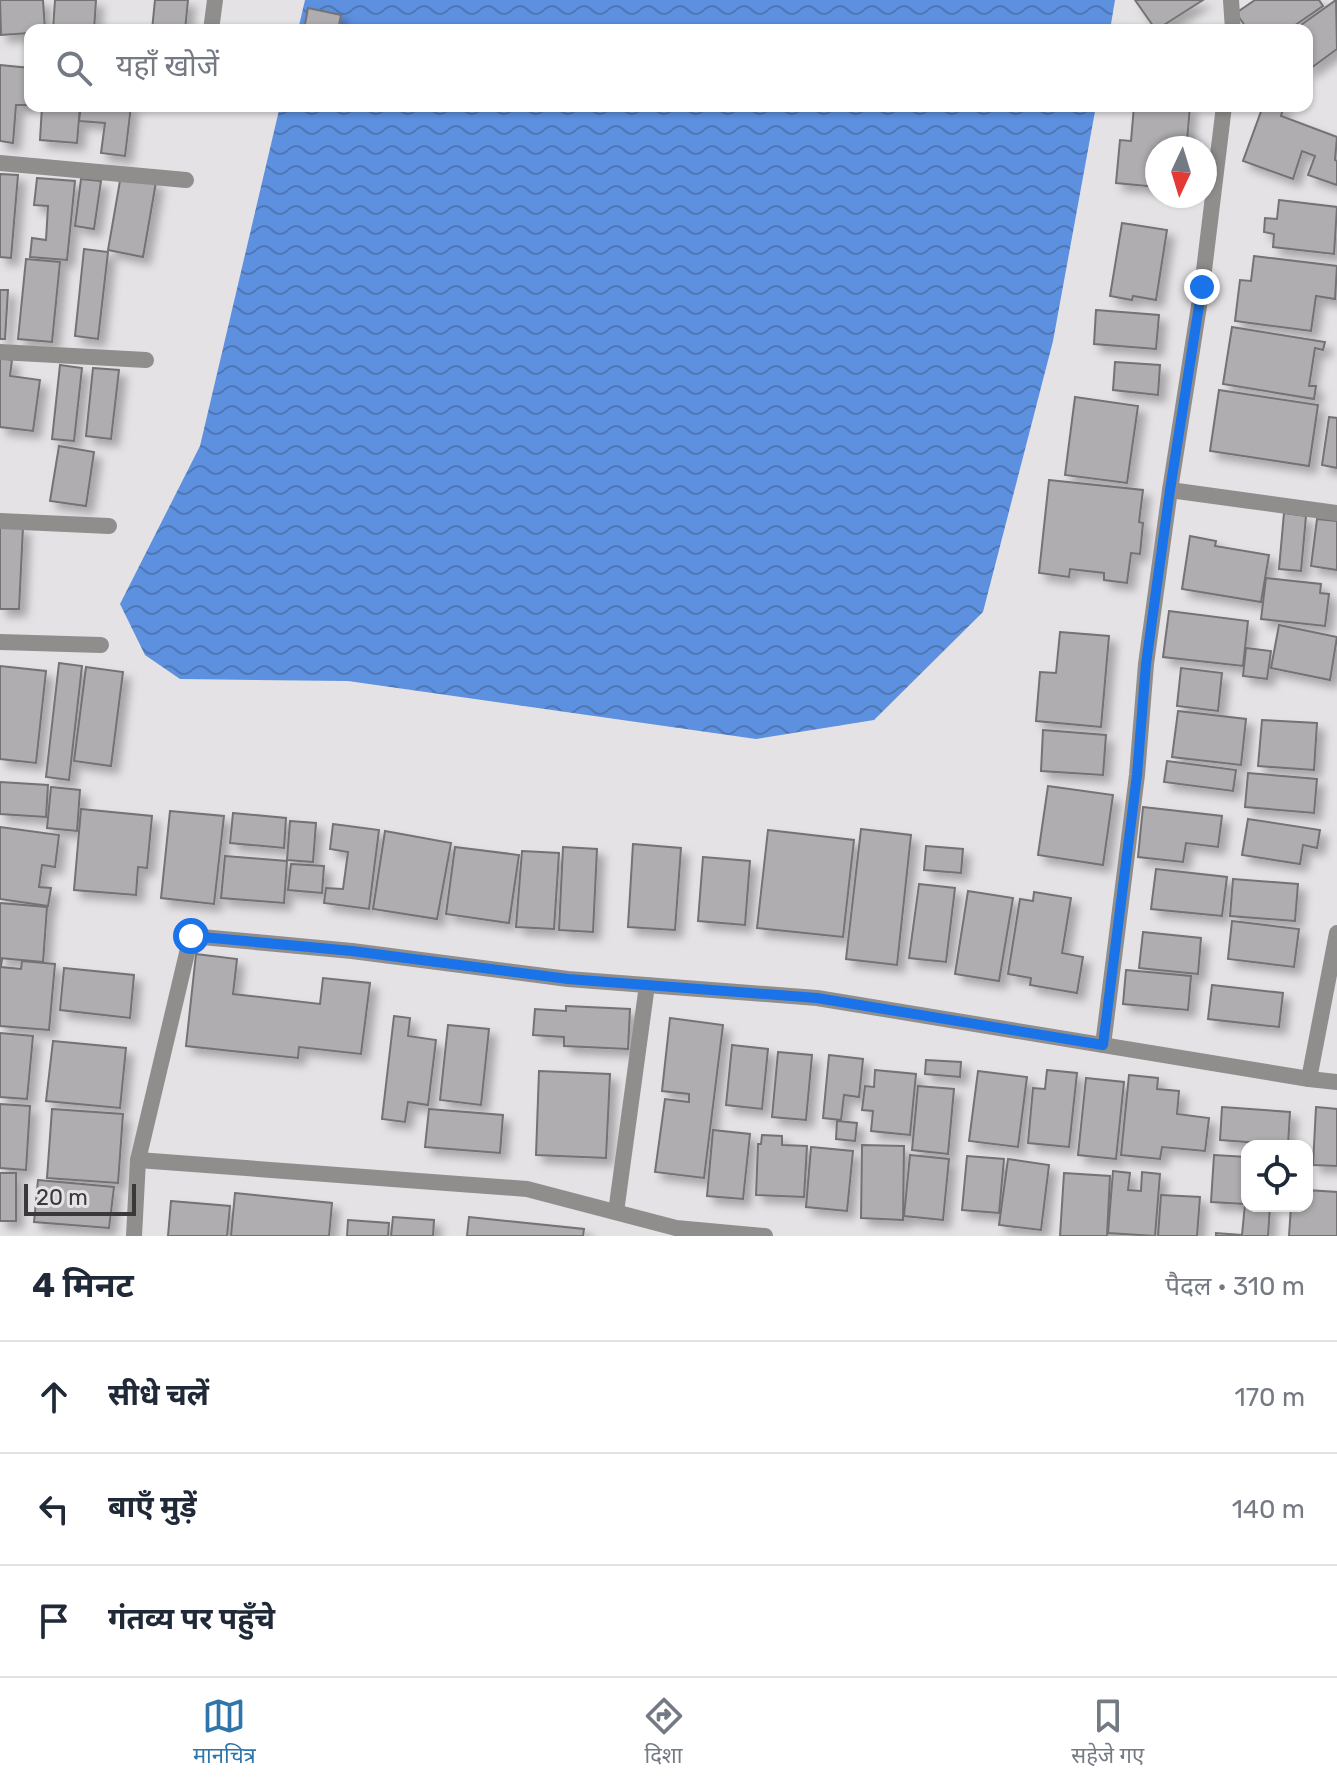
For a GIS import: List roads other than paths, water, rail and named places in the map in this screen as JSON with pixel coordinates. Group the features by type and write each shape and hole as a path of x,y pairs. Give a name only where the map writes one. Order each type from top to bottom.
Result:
{"street":[{"path":"212,24 215,0"},
{"path":"1231,0 1233,24"},
{"path":"1103,1045 1137,775 1146,664 1202,287 1223,112"},
{"path":"0,163 186,180"},
{"path":"0,352 146,360"},
{"path":"1170,490 1337,513"},
{"path":"0,521 109,526"},
{"path":"0,642 101,645"},
{"path":"1309,1079 1337,933"},
{"path":"134,1236 138,1160 191,936 352,951 568,979 817,998 1337,1082"},
{"path":"616,1212 647,985"},
{"path":"138,1160 527,1189 616,1212 644,1228 765,1236"}],"water":[{"path":"305,0 1115,0 1111,24 299,24"},
{"path":"279,112 1095,112 1053,341 983,612 874,720 756,739 348,681 180,679 145,655 120,604 200,446"}]}
